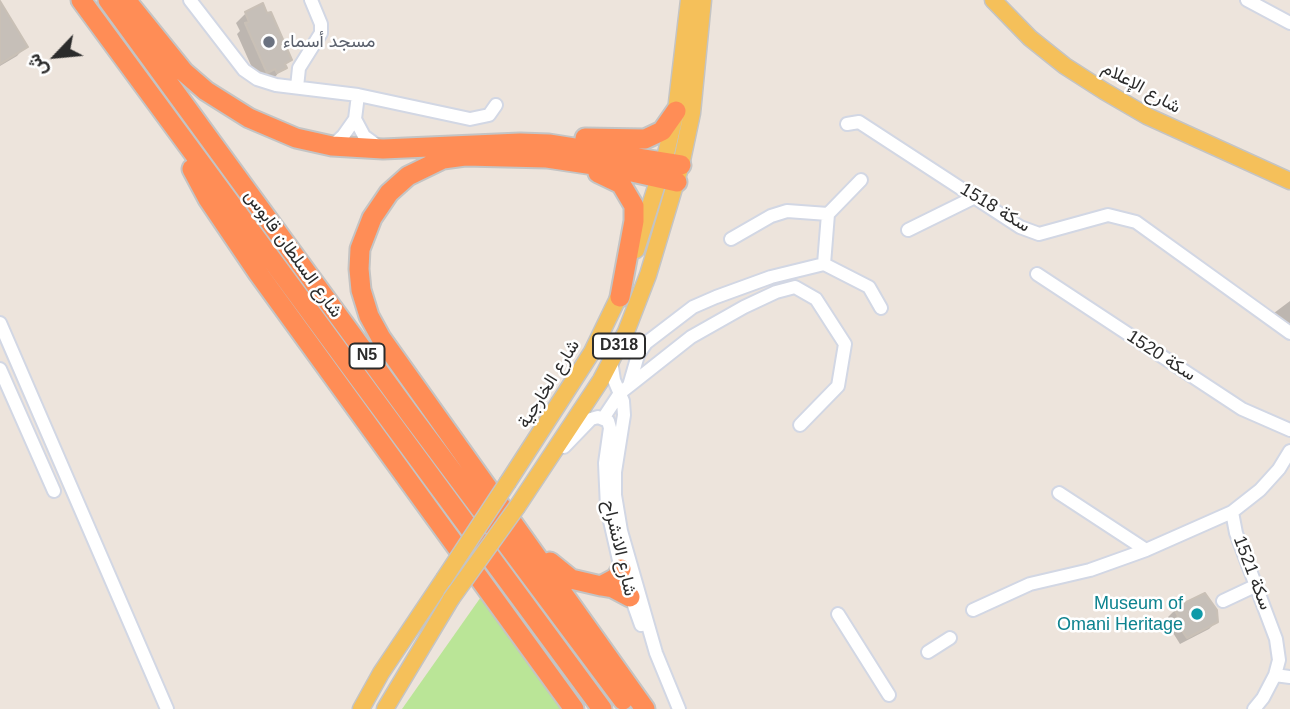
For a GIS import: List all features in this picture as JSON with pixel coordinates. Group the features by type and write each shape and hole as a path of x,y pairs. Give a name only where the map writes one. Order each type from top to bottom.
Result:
{"highway":[{"name":"شارع السلطان قابوس","path":"81,0 602,709"},
{"name":"شارع السلطان قابوس","path":"108,0 421,429 630,709"},
{"path":"126,0 184,72 206,91 249,118 296,138 332,146 383,149 520,142 614,168 670,172"},
{"path":"140,0 183,55 231,107"},
{"path":"160,110 208,199 258,273 574,709"},
{"path":"645,709 501,489 381,338 369,316 361,290 360,249 372,218 389,193 408,176 424,167 443,159 465,156 548,151 582,138 645,139 662,131 676,111"},
{"path":"548,151 609,177 621,184 630,197 634,206 634,221 620,298"},
{"path":"501,489 523,528 554,567 571,579 613,588 630,597"},
{"path":"601,586 616,579 621,569"}],"main road":[{"name":"شارع الخارجية","path":"385,709 451,599 517,507 601,380 636,306 670,172 689,0"},
{"name":"شارع الخارجية","path":"361,706 592,352 620,298 692,113 703,0"},
{"name":"شارع الإعلام","path":"993,0 1039,45 1065,66 1104,90 1147,116 1290,180"}],"street":[{"path":"190,0 244,70 257,79 470,119 489,115 496,104"},
{"path":"297,87 299,68 321,33 321,24 311,0"},
{"path":"1247,0 1290,23"},
{"path":"332,146 344,136 355,119 358,96"},
{"path":"355,119 364,136 383,149"},
{"name":"سكة 1518","path":"847,124 859,122 1020,227 1039,234 1108,215 1136,222 1290,333"},
{"path":"824,264 828,214 862,180"},
{"path":"908,230 975,197"},
{"path":"731,239 771,216 787,211 828,214"},
{"path":"530,487 585,423 598,416 604,417 624,389 638,355 646,344 693,307 771,277 824,264 869,287 881,308"},
{"name":"سكة 1520","path":"1037,274 1242,409 1290,430"},
{"path":"624,389 691,337 744,307 776,292 795,287 816,299 845,344 838,386 800,425"},
{"path":"0,323 167,709"},
{"name":"شارع الانشراح","path":"611,361 614,380 624,389 624,415 618,445 615,495 621,531 656,653"},
{"path":"0,369 54,491"},
{"name":"شارع الانشراح","path":"604,417 610,428 605,463 607,508 621,569 630,597 680,709"},
{"path":"973,610 1030,584 1090,570 1146,550 1232,512 1260,491 1290,451"},
{"path":"1059,494 1146,550"},
{"name":"سكة 1521","path":"1232,512 1236,533 1276,639 1279,660 1275,675 1254,709"},
{"path":"1223,601 1257,585"},
{"path":"630,597 639,606 649,626"},
{"path":"838,614 889,695"},
{"path":"928,652 950,638"},
{"path":"1275,675 1290,677"}],"green space":[{"path":"483,594 565,709 402,709"}],"building":[{"path":"0,1 28,47 0,64"},
{"name":"مسجد أسماء","path":"263,3 267,13 271,12 292,60 285,64 287,68 277,73 275,69 267,73 245,23 249,22 245,12"},
{"name":"Museum of Omani Heritage","path":"1205,593 1217,610 1218,622 1187,638 1175,620 1178,616 1174,608"}],"place":[{"name":"مسجد أسماء","path":"269,42"},
{"name":"Museum of Omani Heritage","path":"1197,614"}]}
